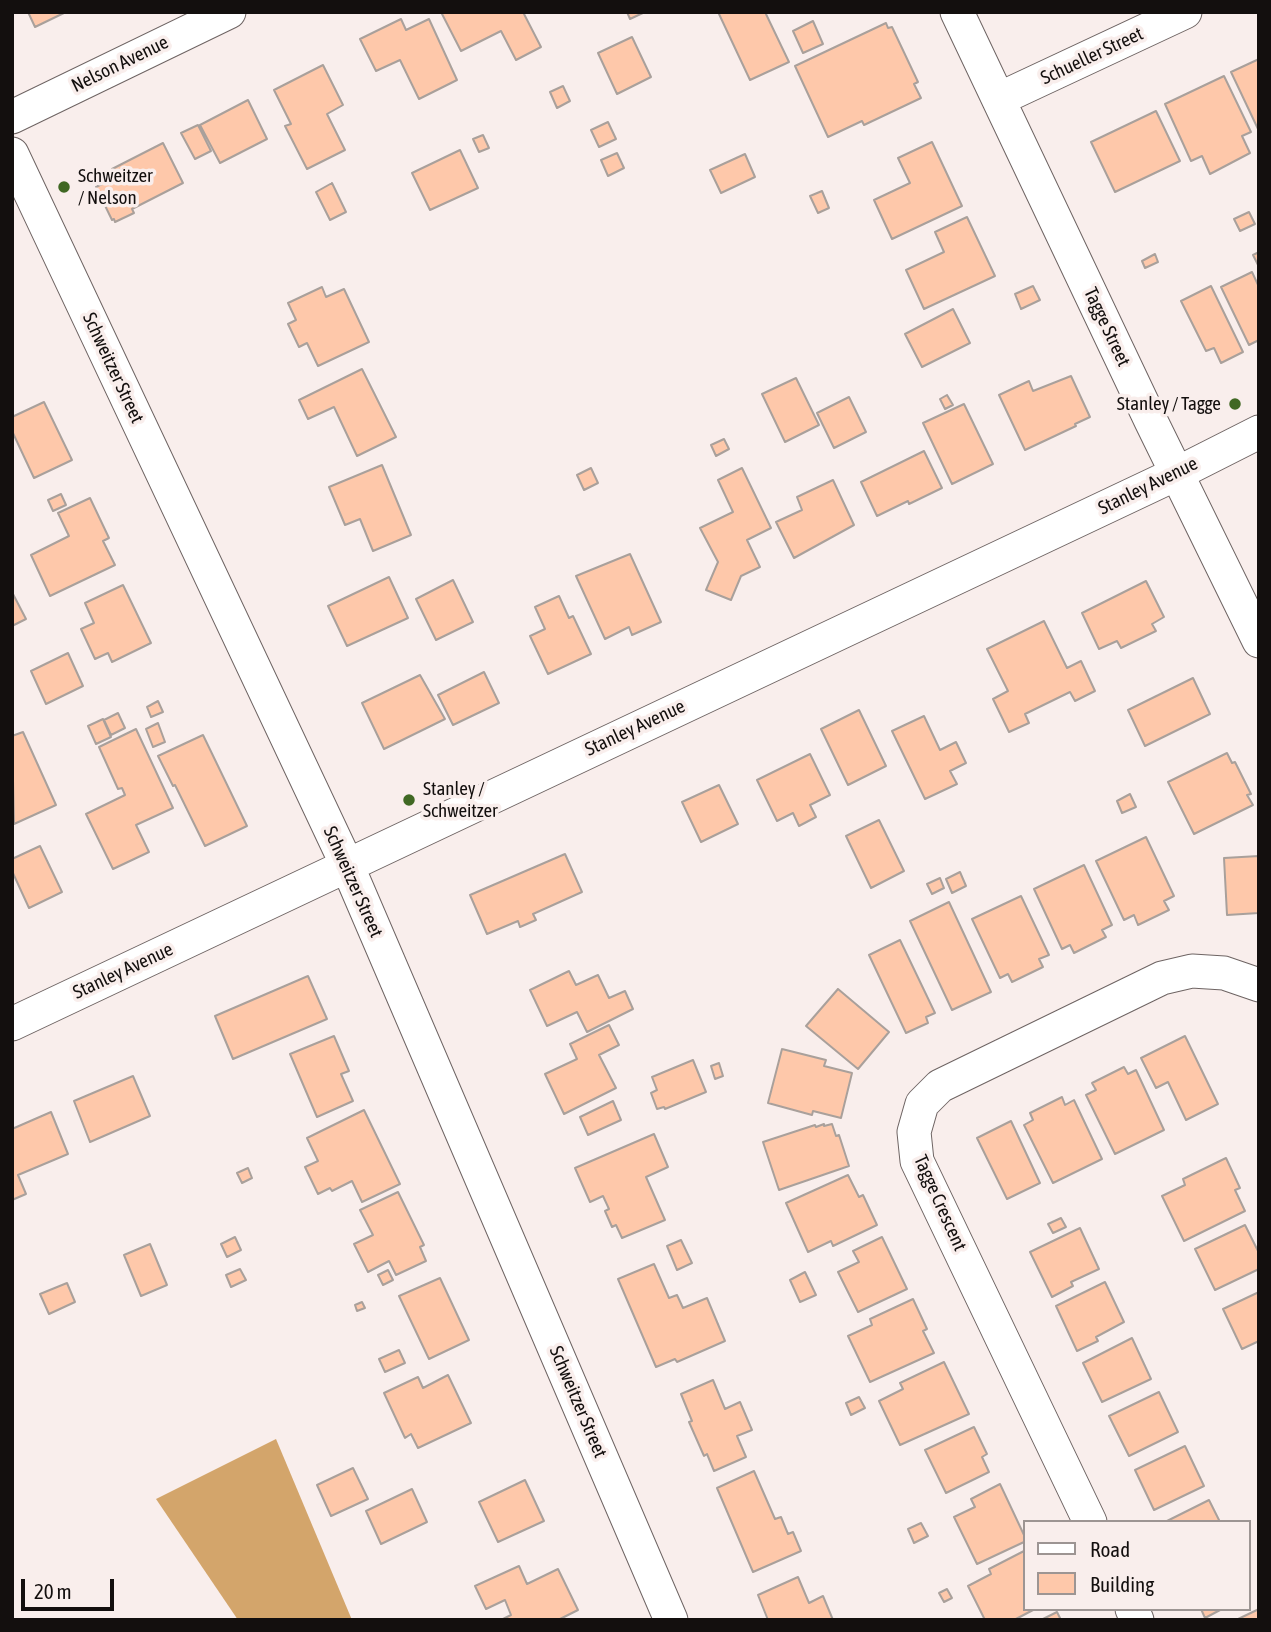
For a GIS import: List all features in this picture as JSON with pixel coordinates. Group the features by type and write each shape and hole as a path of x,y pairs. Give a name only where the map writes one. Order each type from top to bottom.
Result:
{"street":[{"name":"Nelson Avenue","path":"12,117 229,12"},
{"name":"Tagge Street","path":"957,12 1259,641"},
{"name":"Schueller Street","path":"999,99 1185,12"},
{"name":"Schweitzer Street","path":"12,154 347,865 671,1620"},
{"name":"Stanley Avenue","path":"12,1024 1178,473 1259,432"},
{"name":"Tagge Crescent","path":"1089,1520 917,1161 914,1132 922,1104 940,1086 1162,978 1192,971 1224,973 1259,985"}],"shaded area":[{"path":"276,1439 352,1620 238,1620 156,1499"}],"building":[{"path":"28,12 66,12 35,27"},
{"path":"441,12 523,12 541,47 516,60 501,31 461,51"},
{"path":"627,12 645,12 630,19"},
{"path":"765,12 789,62 750,80 719,14"},
{"path":"401,19 406,30 429,19 457,80 419,99 400,60 376,71 360,39"},
{"path":"813,21 823,44 803,53 793,31"},
{"path":"886,23 888,28 892,27 918,82 914,84 921,98 864,125 862,121 828,137 795,66"},
{"path":"632,37 651,77 617,94 598,53"},
{"path":"1259,59 1259,129 1258,129 1231,72"},
{"path":"323,65 343,105 327,114 345,150 307,169 285,126 291,124 274,90"},
{"path":"1224,76 1251,132 1242,136 1250,153 1210,174 1202,156 1191,161 1165,104"},
{"path":"563,86 570,101 557,108 550,92"},
{"path":"248,100 267,139 220,163 200,125"},
{"path":"1156,111 1180,161 1115,192 1091,142"},
{"path":"608,122 616,139 599,147 591,130"},
{"path":"198,125 211,151 195,159 181,133"},
{"path":"483,135 489,148 479,152 473,139"},
{"path":"932,142 962,206 892,239 874,200 910,183 898,158"},
{"path":"163,143 183,183 132,209 134,213 115,222 96,187 116,177 112,169"},
{"path":"460,150 478,188 430,210 412,173"},
{"path":"617,153 624,168 608,176 601,160"},
{"path":"745,154 755,177 721,193 710,170"},
{"path":"332,183 346,212 330,220 316,192"},
{"path":"822,191 829,208 818,213 810,196"},
{"path":"1249,212 1255,224 1240,231 1234,219"},
{"path":"967,217 995,276 924,309 906,270 944,252 935,232"},
{"path":"1259,252 1259,267 1253,255"},
{"path":"1155,254 1158,262 1145,268 1142,261"},
{"path":"1252,272 1259,287 1259,340 1249,345 1221,287"},
{"path":"1033,286 1040,300 1021,309 1015,294"},
{"path":"1211,286 1243,352 1221,363 1214,348 1206,351 1181,301"},
{"path":"322,287 326,297 344,289 369,342 318,366 307,343 299,347 288,324 296,320 288,303"},
{"path":"953,309 970,343 922,367 905,334"},
{"path":"362,369 396,437 357,456 334,407 308,419 299,400"},
{"path":"1071,376 1090,417 1025,450 999,395 1029,381 1033,391"},
{"path":"796,378 819,425 785,442 762,394"},
{"path":"947,395 953,405 945,409 940,399"},
{"path":"849,397 866,432 834,448 817,413"},
{"path":"44,402 72,460 34,478 12,431 12,417"},
{"path":"964,404 993,464 952,484 923,423"},
{"path":"724,439 729,449 716,456 711,445"},
{"path":"924,451 942,488 877,516 861,482"},
{"path":"382,465 411,535 373,551 360,519 345,525 329,487"},
{"path":"591,468 598,483 584,490 577,475"},
{"path":"742,468 771,528 747,540 760,567 741,576 731,600 706,590 718,562 700,528 733,512 718,480"},
{"path":"833,480 854,525 794,558 776,522 802,510 797,497"},
{"path":"61,494 66,505 53,511 48,500"},
{"path":"90,498 109,538 103,541 115,565 50,596 31,555 69,536 58,513"},
{"path":"630,554 661,622 632,635 629,627 605,639 576,576"},
{"path":"389,577 408,618 347,646 328,606"},
{"path":"453,580 473,622 436,640 416,599"},
{"path":"1146,581 1164,617 1152,624 1156,631 1121,648 1117,641 1099,649 1082,613"},
{"path":"123,585 151,643 112,662 108,653 95,659 81,629 94,623 85,603"},
{"path":"12,595 26,619 12,626"},
{"path":"559,596 569,618 573,616 591,654 548,674 530,636 545,629 535,607"},
{"path":"1044,621 1067,668 1081,661 1095,691 1075,701 1070,692 1025,714 1029,723 1009,732 993,699 1008,691 987,649"},
{"path":"68,653 83,686 46,704 31,671"},
{"path":"484,672 499,703 453,725 438,695"},
{"path":"420,675 445,719 384,749 362,703"},
{"path":"1193,678 1210,714 1145,746 1128,710"},
{"path":"158,701 163,712 151,717 147,707"},
{"path":"859,710 886,766 848,785 821,729"},
{"path":"118,713 125,728 111,735 104,720"},
{"path":"924,716 940,750 956,742 966,763 950,771 957,784 925,799 892,731"},
{"path":"103,719 111,737 96,744 88,726"},
{"path":"158,723 165,742 153,747 146,729"},
{"path":"136,729 173,808 136,825 149,852 113,869 86,814 125,795 122,788 118,789 99,747"},
{"path":"23,732 56,805 14,824 12,736"},
{"path":"203,735 247,826 205,846 158,756"},
{"path":"1227,753 1232,763 1235,762 1251,794 1247,795 1253,805 1194,834 1168,782"},
{"path":"810,754 830,795 810,805 816,817 799,826 793,813 777,821 757,780"},
{"path":"719,785 738,824 701,842 682,802"},
{"path":"1130,794 1136,807 1122,813 1117,801"},
{"path":"879,820 904,871 871,888 846,836"},
{"path":"1146,837 1174,896 1164,901 1169,910 1138,925 1134,915 1124,920 1096,861"},
{"path":"40,846 62,892 29,908 12,871 12,859"},
{"path":"565,854 582,892 533,914 536,920 520,927 518,921 487,934 470,895"},
{"path":"1259,856 1259,913 1227,915 1224,858"},
{"path":"1084,865 1112,925 1102,930 1106,937 1074,953 1070,945 1062,949 1034,889"},
{"path":"960,872 966,886 952,893 946,879"},
{"path":"940,878 944,888 932,894 927,884"},
{"path":"1021,896 1049,955 1039,959 1043,967 1012,982 1008,974 1000,978 972,919"},
{"path":"949,902 991,992 952,1010 910,921"},
{"path":"900,940 935,1013 926,1017 928,1023 906,1033 869,955"},
{"path":"569,971 576,985 598,975 609,998 625,991 633,1009 587,1032 577,1012 547,1026 530,990"},
{"path":"308,976 327,1019 233,1059 215,1016"},
{"path":"838,989 889,1032 858,1069 806,1026"},
{"path":"609,1025 619,1045 599,1055 616,1088 564,1114 545,1074 577,1059 570,1044"},
{"path":"334,1036 349,1071 341,1074 353,1101 317,1117 290,1054"},
{"path":"1185,1036 1218,1104 1186,1120 1168,1082 1156,1088 1141,1058"},
{"path":"782,1049 826,1060 824,1066 852,1073 841,1118 813,1111 812,1115 768,1103"},
{"path":"693,1060 706,1092 665,1109 657,1109 651,1093 657,1090 652,1077"},
{"path":"719,1063 723,1076 715,1079 711,1066"},
{"path":"1124,1067 1128,1074 1136,1070 1164,1130 1115,1154 1086,1095 1096,1090 1092,1083"},
{"path":"133,1076 150,1116 90,1142 74,1101"},
{"path":"1062,1097 1065,1105 1074,1100 1102,1159 1053,1183 1024,1125 1033,1120 1030,1113"},
{"path":"613,1101 621,1120 588,1135 580,1117"},
{"path":"364,1110 400,1184 362,1202 352,1181 332,1191 330,1188 318,1194 305,1167 318,1161 307,1138"},
{"path":"51,1112 68,1154 18,1175 26,1194 12,1200 12,1129"},
{"path":"1011,1121 1040,1183 1007,1199 977,1138"},
{"path":"832,1124 836,1136 839,1135 849,1166 779,1190 763,1142"},
{"path":"654,1134 668,1167 646,1177 665,1220 622,1238 616,1225 612,1227 605,1211 609,1209 603,1196 590,1202 575,1168"},
{"path":"1226,1158 1240,1188 1235,1190 1245,1211 1184,1241 1162,1196 1185,1185 1183,1179"},
{"path":"248,1168 252,1178 242,1183 237,1173"},
{"path":"848,1175 859,1197 863,1195 877,1225 833,1246 831,1241 808,1252 786,1203"},
{"path":"398,1192 424,1245 420,1247 426,1261 396,1275 389,1261 368,1272 354,1244 373,1235 360,1210"},
{"path":"1061,1218 1066,1227 1053,1233 1048,1224"},
{"path":"1245,1225 1259,1253 1259,1269 1215,1290 1195,1249"},
{"path":"1080,1228 1099,1269 1071,1282 1073,1286 1052,1297 1030,1252"},
{"path":"235,1237 241,1250 227,1257 221,1244"},
{"path":"882,1237 907,1289 858,1312 838,1272 859,1262 853,1251"},
{"path":"681,1240 692,1263 677,1270 667,1246"},
{"path":"150,1244 167,1285 141,1296 124,1255"},
{"path":"654,1264 669,1298 677,1295 683,1308 707,1298 725,1341 677,1362 675,1359 656,1367 618,1279"},
{"path":"240,1269 246,1280 231,1287 226,1275"},
{"path":"388,1270 393,1280 383,1285 378,1275"},
{"path":"805,1272 816,1295 800,1302 790,1280"},
{"path":"440,1278 469,1340 429,1359 399,1296"},
{"path":"1105,1282 1124,1322 1096,1337 1098,1341 1077,1351 1056,1306"},
{"path":"67,1283 75,1302 49,1314 40,1294"},
{"path":"1259,1292 1259,1341 1242,1349 1223,1309"},
{"path":"913,1299 927,1329 923,1331 934,1353 870,1382 848,1336 872,1325 870,1319"},
{"path":"362,1302 365,1308 357,1311 355,1305"},
{"path":"1132,1338 1151,1379 1102,1402 1083,1363"},
{"path":"399,1350 405,1363 385,1372 379,1359"},
{"path":"944,1362 969,1414 900,1445 879,1401 903,1389 900,1383"},
{"path":"448,1375 471,1423 418,1448 411,1434 405,1438 384,1393 418,1377 423,1388"},
{"path":"713,1380 725,1409 740,1402 752,1430 737,1436 746,1457 714,1471 689,1422 692,1421 681,1394"},
{"path":"1159,1392 1178,1432 1129,1456 1109,1416"},
{"path":"859,1397 865,1408 851,1415 846,1403"},
{"path":"974,1427 987,1454 982,1457 989,1472 946,1493 925,1450"},
{"path":"1185,1446 1204,1486 1154,1510 1135,1470"},
{"path":"353,1468 368,1499 331,1516 317,1485"},
{"path":"754,1471 775,1519 781,1517 788,1534 793,1532 801,1551 753,1572 717,1488"},
{"path":"525,1480 544,1521 498,1542 479,1502"},
{"path":"1000,1484 1023,1533 1023,1542 977,1564 954,1517 975,1507 971,1499"},
{"path":"412,1489 427,1522 381,1544 366,1511"},
{"path":"1209,1500 1219,1520 1169,1520"},
{"path":"921,1523 928,1536 914,1543 908,1529"},
{"path":"1023,1552 1023,1611 1031,1611 1014,1620 985,1620 968,1586 991,1574 989,1569"},
{"path":"519,1566 527,1584 558,1569 578,1610 558,1620 501,1620 511,1615 505,1600 486,1609 475,1586"},
{"path":"798,1577 809,1603 823,1596 833,1620 768,1620 758,1595"},
{"path":"947,1589 952,1598 944,1602 939,1593"},
{"path":"1259,1609 1259,1620 1236,1620"},
{"path":"1202,1611 1218,1611 1205,1618"},
{"path":"1057,1612 1061,1620 1041,1620"}],"place":[{"name":"Schweitzer / Nelson","path":"64,187"},
{"name":"Stanley / Tagge","path":"1235,404"},
{"name":"Stanley / Schweitzer","path":"409,800"}]}
